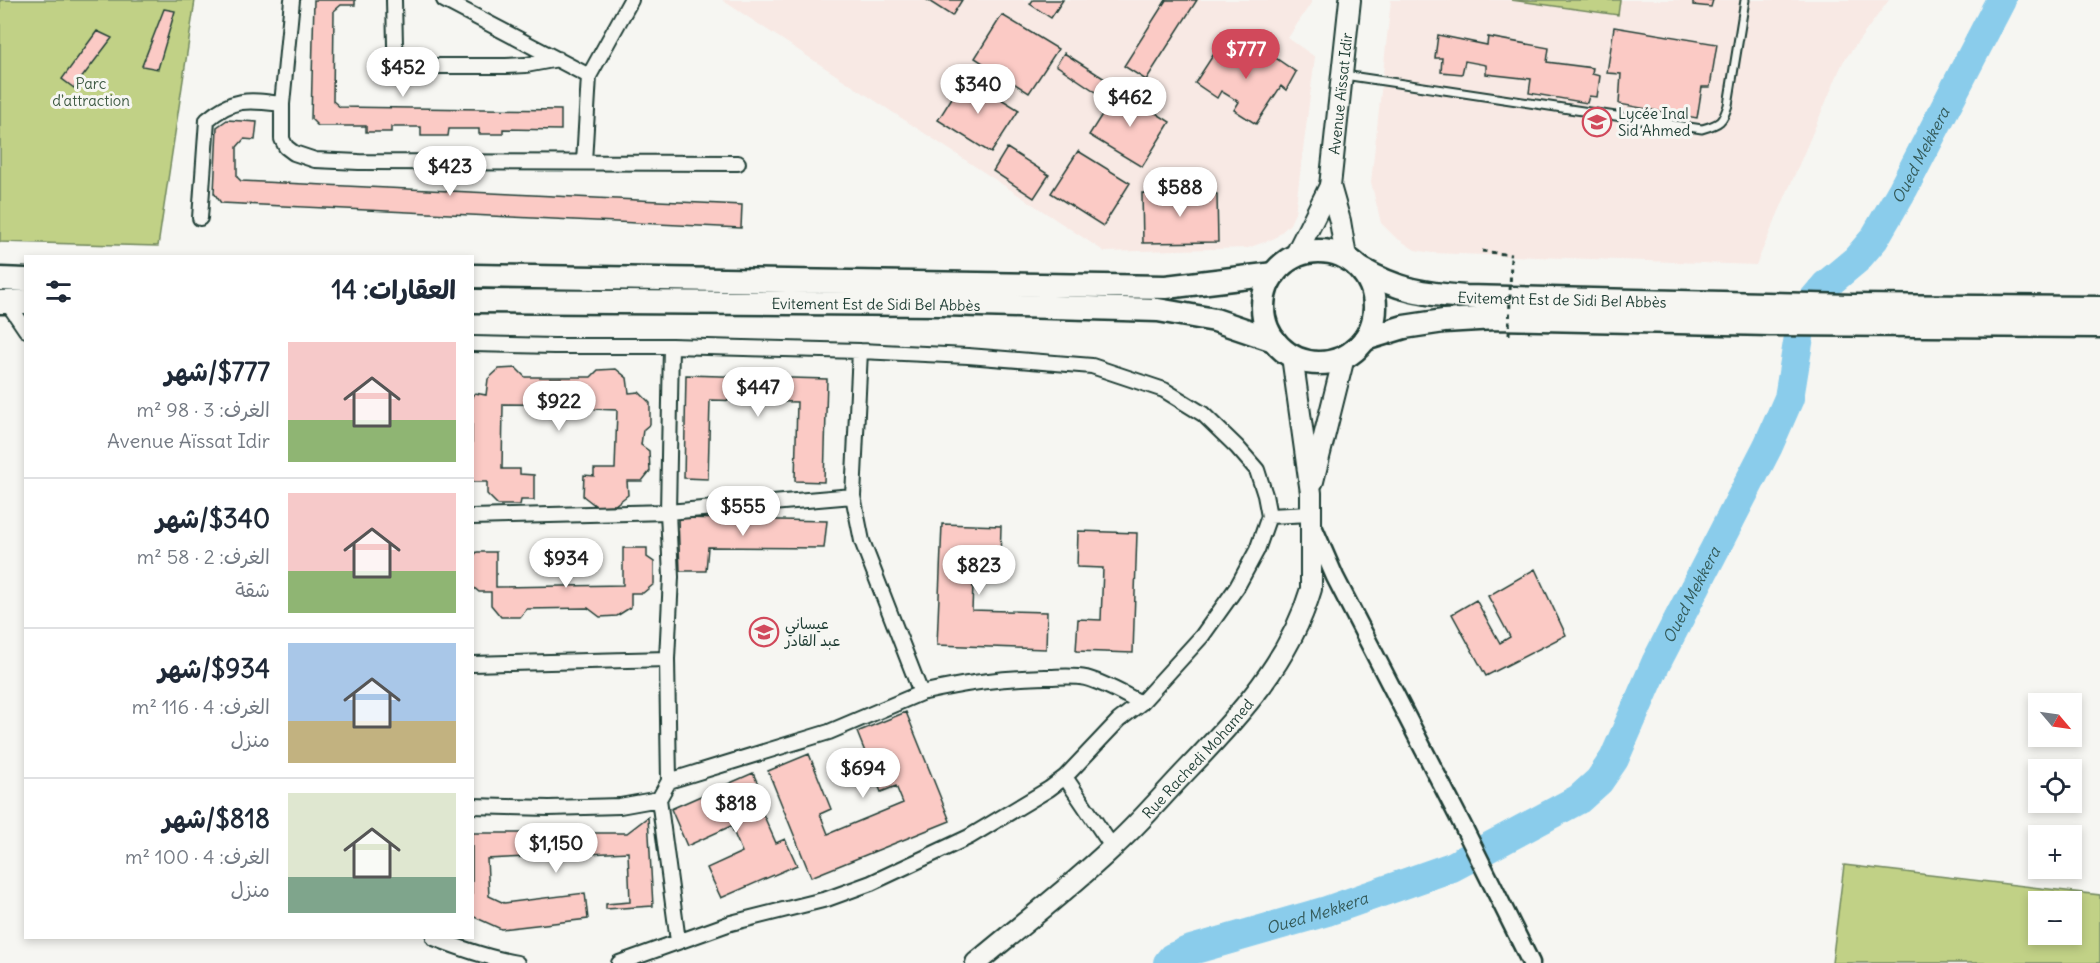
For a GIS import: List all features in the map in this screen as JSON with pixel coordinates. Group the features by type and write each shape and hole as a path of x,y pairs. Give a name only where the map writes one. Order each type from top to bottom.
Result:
{"highway":[{"path":"1313,251 1324,251 1354,263 1373,291 1375,303 1371,328 1365,339 1344,357 1323,363 1312,363 1292,356 1274,340 1265,321 1264,300 1274,274 1295,256 1313,251"},
{"name":"Evitement Est de Sidi Bel Abbès","path":"1354,263 1396,287 1426,294 1768,314"},
{"name":"Evitement Est de Sidi Bel Abbès","path":"474,276 1167,287 1274,274"},
{"path":"0,279 24,280"},
{"name":"Evitement Est de Sidi Bel Abbès","path":"474,301 942,304 1158,310 1215,320 1274,340"},
{"path":"1852,315 2100,308"},
{"path":"1768,314 1852,315 2100,326"},
{"name":"Evitement Est de Sidi Bel Abbès","path":"1365,339 1404,327 1444,321 1495,318 1768,314"}],"main road":[{"name":"Avenue Aïssat Idir","path":"1330,186 1350,0"},
{"path":"1295,256 1330,186"},
{"path":"1330,186 1354,263"},
{"path":"1292,356 1311,493"},
{"path":"1311,493 1344,357"},
{"name":"Rue Rachedi Mohamed","path":"976,963 1113,848 1235,720 1259,690 1285,650 1307,603 1311,589 1311,493"}],"street":[{"path":"292,0 282,104 282,139 286,147 294,153 315,160 360,162 738,164"},
{"path":"393,0 394,45 399,61 406,66 506,66 558,59"},
{"path":"444,0 589,76"},
{"path":"585,162 589,76 631,0"},
{"path":"200,218 207,120 218,111 236,102 252,100 282,104"},
{"path":"11,302 24,326"},
{"path":"474,344 860,351 968,356 1092,366 1164,390 1203,414 1257,470 1265,495 1269,516 1257,550 1237,587 1202,636 1141,703 1119,720 1065,777 1049,789 969,837 871,883 827,900 731,923 620,963"},
{"path":"671,346 668,512 671,577 668,659 669,781 659,799 678,941"},
{"path":"860,351 854,496 862,542 921,693"},
{"path":"474,517 668,512 854,496"},
{"path":"1269,516 1312,518 1335,577 1531,963"},
{"path":"474,664 668,659"},
{"path":"669,781 829,732 921,693 969,682 1008,678 1085,678 1141,703"},
{"path":"1065,777 1113,848"},
{"path":"474,806 549,808 620,806 659,799"},
{"path":"437,939 493,959 517,963"}],"lane":[{"path":"1342,75 1702,129 1724,119 1745,0"}],"path":[{"path":"1482,251 1511,255 1509,335"}],"shaded area":[{"path":"722,0 1311,0 1288,38 1315,57 1295,213 1290,224 1275,238 1248,248 1105,252"},
{"name":"Lycée Inal Sid Ahmed","path":"1391,0 1889,0 1843,62 1756,265 1432,253 1415,250 1395,237 1381,223 1371,182"}],"green space":[{"name":"Parc d'attraction","path":"0,0 195,0 158,246 0,242"},
{"path":"1511,0 1620,0 1618,15"},
{"path":"1844,865 2066,891 2028,891 2028,945 2082,945 2082,893 2100,895 2100,963 1832,963"}],"building":[{"path":"314,0 355,0 355,5 341,5 334,11 333,101 340,107 561,110 561,130 503,129 503,134 479,134 479,129 449,129 448,136 421,136 421,127 391,127 391,132 366,132 366,126 318,126 311,119"},
{"path":"927,0 962,0 952,16"},
{"path":"1033,0 1063,0 1051,18 1030,4"},
{"path":"1166,0 1197,0 1146,80 1124,66"},
{"path":"1693,0 1713,0 1711,7 1693,5"},
{"path":"164,9 175,11 158,69 142,66"},
{"path":"1002,15 1058,49 1029,93 975,58"},
{"path":"1614,27 1717,44 1710,87 1702,87 1697,118 1619,104 1621,74 1607,73"},
{"path":"97,31 112,38 74,88 62,79"},
{"path":"1438,35 1487,45 1488,37 1549,48 1547,62 1593,68 1592,74 1600,76 1597,97 1589,96 1587,103 1529,93 1531,79 1486,74 1486,65 1465,61 1462,74 1441,72 1442,58 1435,58"},
{"path":"1221,43 1250,62 1261,48 1296,72 1286,90 1281,86 1256,124 1234,110 1239,102 1221,91 1217,98 1195,83"},
{"path":"1064,53 1108,81 1099,94 1056,65"},
{"path":"965,77 1019,110 991,153 938,120"},
{"path":"1118,89 1170,122 1142,167 1089,135"},
{"path":"227,120 257,122 255,140 244,139 237,147 237,177 241,181 742,205 741,228 221,203 214,193 217,127"},
{"path":"1007,148 1049,175 1034,198 993,171"},
{"path":"1078,151 1130,183 1103,226 1051,193"},
{"path":"1142,193 1217,194 1218,242 1143,243"},
{"path":"516,368 525,377 591,377 598,370 616,369 627,378 629,393 639,392 650,403 650,424 643,430 641,445 649,451 650,471 642,481 627,481 628,495 615,505 596,506 583,496 584,475 594,476 594,469 615,469 617,410 593,409 593,405 503,404 502,469 520,469 520,474 534,475 534,500 521,500 520,505 498,505 487,494 487,482 474,482 474,394 486,395 488,379 499,369"},
{"path":"686,375 827,379 824,482 795,481 797,402 710,400 708,479 684,478"},
{"path":"678,518 827,521 824,548 708,547 706,571 680,571"},
{"path":"942,524 1001,526 1000,560 974,559 972,610 1047,612 1046,649 937,645"},
{"path":"1078,531 1137,533 1133,653 1076,651 1078,619 1101,620 1103,568 1077,567"},
{"path":"623,548 647,548 647,557 654,562 654,584 643,593 631,593 631,607 617,616 600,617 588,608 527,609 520,617 501,617 491,605 491,592 479,592 474,588 474,556 477,552 496,552 496,587 623,585"},
{"path":"1535,569 1566,635 1486,676 1452,614 1476,600 1500,643 1510,637 1488,596"},
{"path":"906,712 950,821 811,877 768,771 809,754 831,809 820,814 828,834 903,803 896,786 881,792 857,732"},
{"path":"753,773 765,800 759,805 776,843 785,839 797,865 721,898 707,868 742,852 731,826 687,846 671,809"},
{"path":"648,817 653,906 606,909 606,904 630,902 628,852 487,859 489,896 504,903 585,893 588,919 501,929 474,917 474,833 627,833"}],"waterway":[{"name":"Oued Mekkera","path":"1168,963 1172,958 1188,951 1327,911 1452,867 1579,799 1599,781 1614,759 1656,663 1768,446 1789,398 1803,312 1826,285 1856,260 1874,239 1903,189 2001,0"}],"place":[{"name":"Lycée Inal Sid Ahmed","path":"1597,122"},
{"name":"عيساني عبد القادر","path":"764,632"}]}
